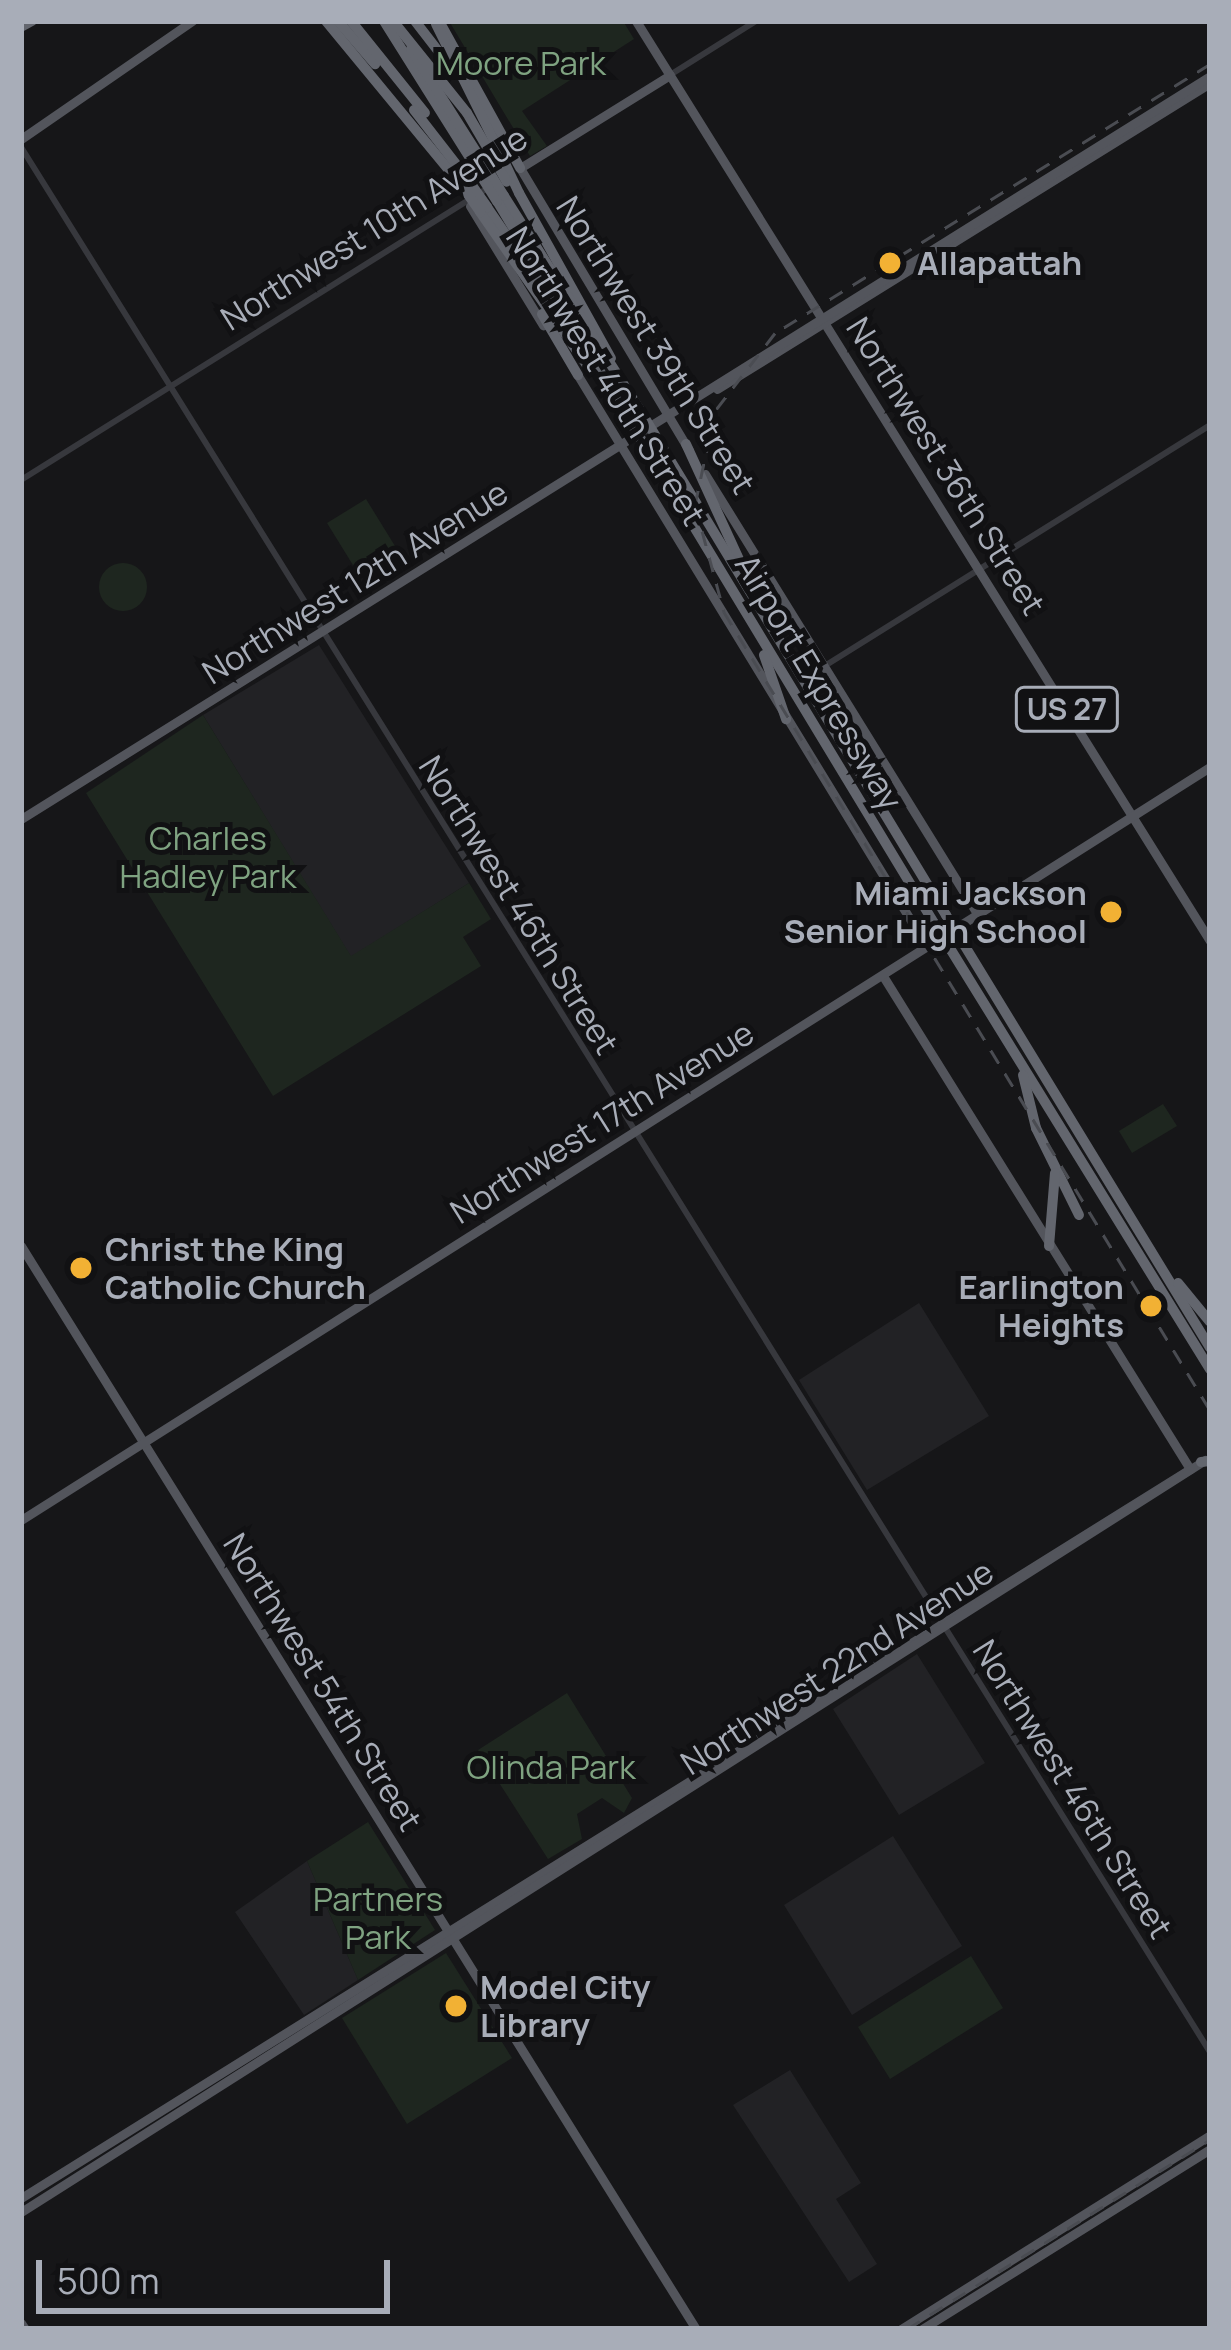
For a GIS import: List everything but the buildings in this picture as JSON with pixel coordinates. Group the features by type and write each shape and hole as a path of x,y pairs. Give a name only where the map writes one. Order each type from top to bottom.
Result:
{"highway":[{"path":"21,27 32,21"},
{"path":"326,21 368,67 482,170"},
{"path":"338,21 482,170 500,201 492,229 578,375"},
{"path":"351,21 482,170 500,201 538,228 629,393"},
{"path":"390,21 467,113 482,170"},
{"name":"Airport Expressway","path":"390,21 589,357 748,586 940,919 951,950 1210,1370"},
{"path":"415,21 488,128"},
{"path":"437,21 488,128 482,170"},
{"path":"437,21 476,79 520,168"},
{"name":"Airport Expressway","path":"500,201 640,410 656,450 746,614 940,919 963,943 1210,1348"},
{"path":"492,229 614,395"},
{"path":"686,444 748,586"},
{"path":"746,614 786,719"},
{"path":"1016,1054 1050,1159 1079,1216"},
{"path":"1049,1246 1050,1159"},
{"path":"1131,1217 1210,1322"}],"main road":[{"path":"21,143 192,21"},
{"name":"Northwest 36th Street","path":"636,21 1210,940"},
{"name":"Northwest 10th Avenue","path":"520,168 670,75"},
{"name":"Northwest 12th Avenue","path":"21,819 1207,82"},
{"name":"Northwest 12th Avenue","path":"824,322 1177,107 1207,82"},
{"name":"Northwest 39th Street","path":"520,168 978,915"},
{"name":"Northwest 40th Street","path":"467,201 927,947"},
{"name":"Northwest 17th Avenue","path":"21,1520 1210,767"},
{"path":"883,976 1102,1328 1203,1462"},
{"name":"Northwest 54th Street","path":"21,1246 696,2329"},
{"name":"Northwest 22nd Avenue","path":"21,2212 1203,1462"},
{"name":"Northwest 22nd Avenue","path":"21,2198 450,1936"},
{"path":"901,2329 1210,2135"},
{"path":"925,2327 1210,2149"},
{"path":"925,2327 928,2312"}],"street":[{"name":"Northwest 10th Avenue","path":"670,75 756,21"},
{"name":"Northwest 46th Street","path":"21,143 632,1136 1210,2052"},
{"name":"Northwest 10th Avenue","path":"21,480 520,168"},
{"path":"824,667 1210,425"}],"shaded area":[{"path":"319,645 469,883 351,957 203,715"},
{"path":"919,1303 989,1416 867,1490 799,1380"},
{"path":"917,1654 985,1763 899,1815 833,1709"},
{"path":"893,1836 962,1946 852,2015 784,1905"},
{"path":"307,1861 358,1980 304,2015 235,1912"},
{"path":"790,2070 861,2183 836,2199 877,2264 849,2282 733,2105"}],"green space":[{"name":"Moore Park","path":"449,21 623,21 634,39 522,111 547,146 530,156"},
{"path":"366,499 395,546 356,570 327,523"},
{"path":"123,563 140,570 147,587 140,604 123,611 106,604 99,587 106,570"},
{"name":"Charles Hadley Park","path":"203,715 351,956 469,883 491,919 463,937 481,966 273,1096 86,793"},
{"path":"1163,1104 1177,1126 1132,1153 1119,1131"},
{"name":"Olinda Park","path":"567,1693 632,1798 624,1813 602,1798 577,1814 582,1839 548,1859 478,1750"},
{"name":"Partners Park","path":"368,1822 435,1930 358,1980 307,1861"},
{"path":"446,1953 512,2058 407,2124 342,2018"},
{"path":"971,1956 1003,2008 890,2079 858,2027"}],"railway":[{"path":"1210,64 775,333 715,411 695,505 724,612 1210,1410"},
{"path":"907,2329 1210,2140"}],"place":[{"name":"Allapattah","path":"890,263"},
{"name":"Miami Jackson Senior High School","path":"1111,912"},
{"name":"Christ the King Catholic Church","path":"81,1268"},
{"name":"Earlington Heights","path":"1151,1306"},
{"name":"Model City Library","path":"456,2006"}]}
